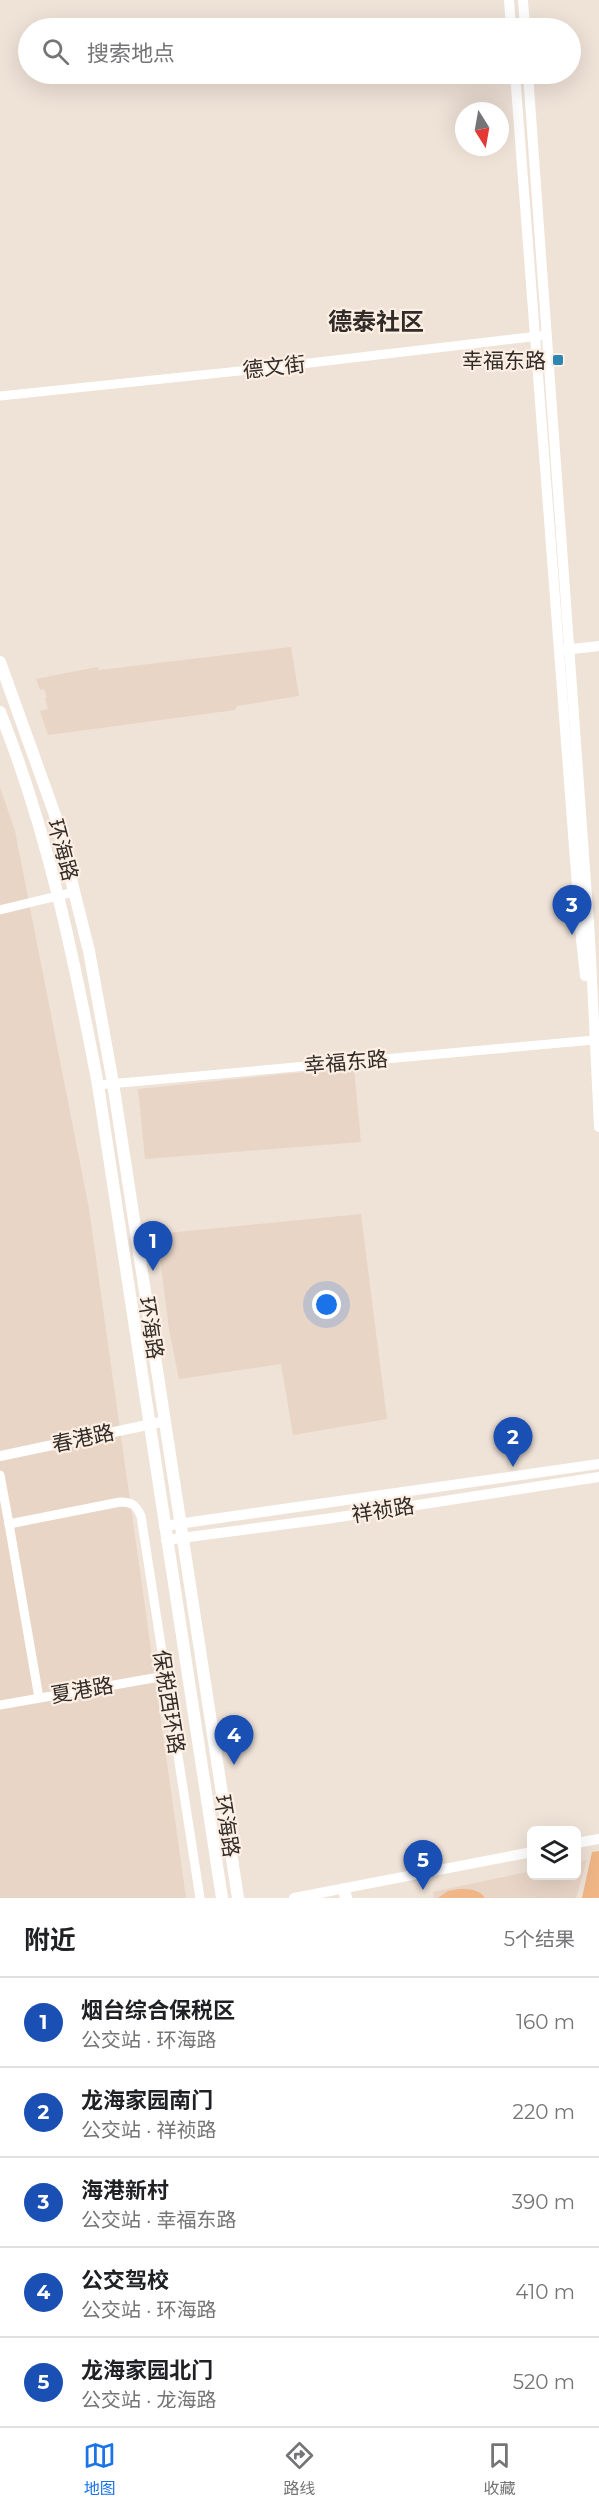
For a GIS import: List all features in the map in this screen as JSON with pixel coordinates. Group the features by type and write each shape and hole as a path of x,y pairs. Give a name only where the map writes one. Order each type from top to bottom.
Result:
{"main road":[{"name":"环海路","path":"0,662 54,815 89,951 166,1421 238,1898"},
{"name":"环海路","path":"0,712 38,819 73,957 98,1085 222,1898"}],"street":[{"path":"509,0 511,18"},
{"path":"523,0 524,18"},
{"path":"516,84 580,939 594,1040"},
{"path":"529,84 590,938 599,1127"},
{"name":"德文街","path":"0,396 547,335"},
{"path":"558,650 599,646"},
{"path":"0,910 75,892"},
{"name":"幸福东路","path":"98,1085 594,1040"},
{"name":"春港路","path":"0,1456 166,1421"},
{"path":"164,1526 599,1464"},
{"path":"0,1475 39,1698"},
{"name":"祥祯路","path":"166,1540 333,1518 599,1478"},
{"name":"保税西环路","path":"9,1524 120,1502 130,1502 137,1507 141,1516 200,1898"},
{"name":"夏港路","path":"0,1705 165,1676"},
{"path":"581,1842 599,1839"},
{"path":"294,1898 345,1894 527,1853"}],"shaded area":[{"path":"291,647 299,696 237,706 235,710 48,735 40,711 48,709 45,698 47,697 44,689 40,690 36,679 97,667 99,670"},
{"path":"0,787 15,831 89,1209 186,1898 0,1898"},
{"path":"354,1067 361,1142 145,1159 138,1089"},
{"path":"361,1214 387,1419 293,1435 281,1364 179,1379 169,1329 157,1234"},
{"path":"599,1851 599,1898 582,1898 592,1852"},
{"path":"587,1860 576,1898 434,1898 433,1892 527,1872 527,1880 581,1880 581,1861"},
{"path":"459,1889 477,1891 485,1898 438,1898 448,1891"}],"place":[{"name":"幸福东路","path":"558,360"},
{"name":"海港新村","path":"572,935"},
{"name":"烟台综合保税区","path":"153,1271"},
{"name":"龙海家园南门","path":"513,1467"},
{"name":"公交驾校","path":"234,1765"},
{"name":"龙海家园北门","path":"423,1890"}],"district":[{"name":"德泰社区","path":"376,321"}]}
